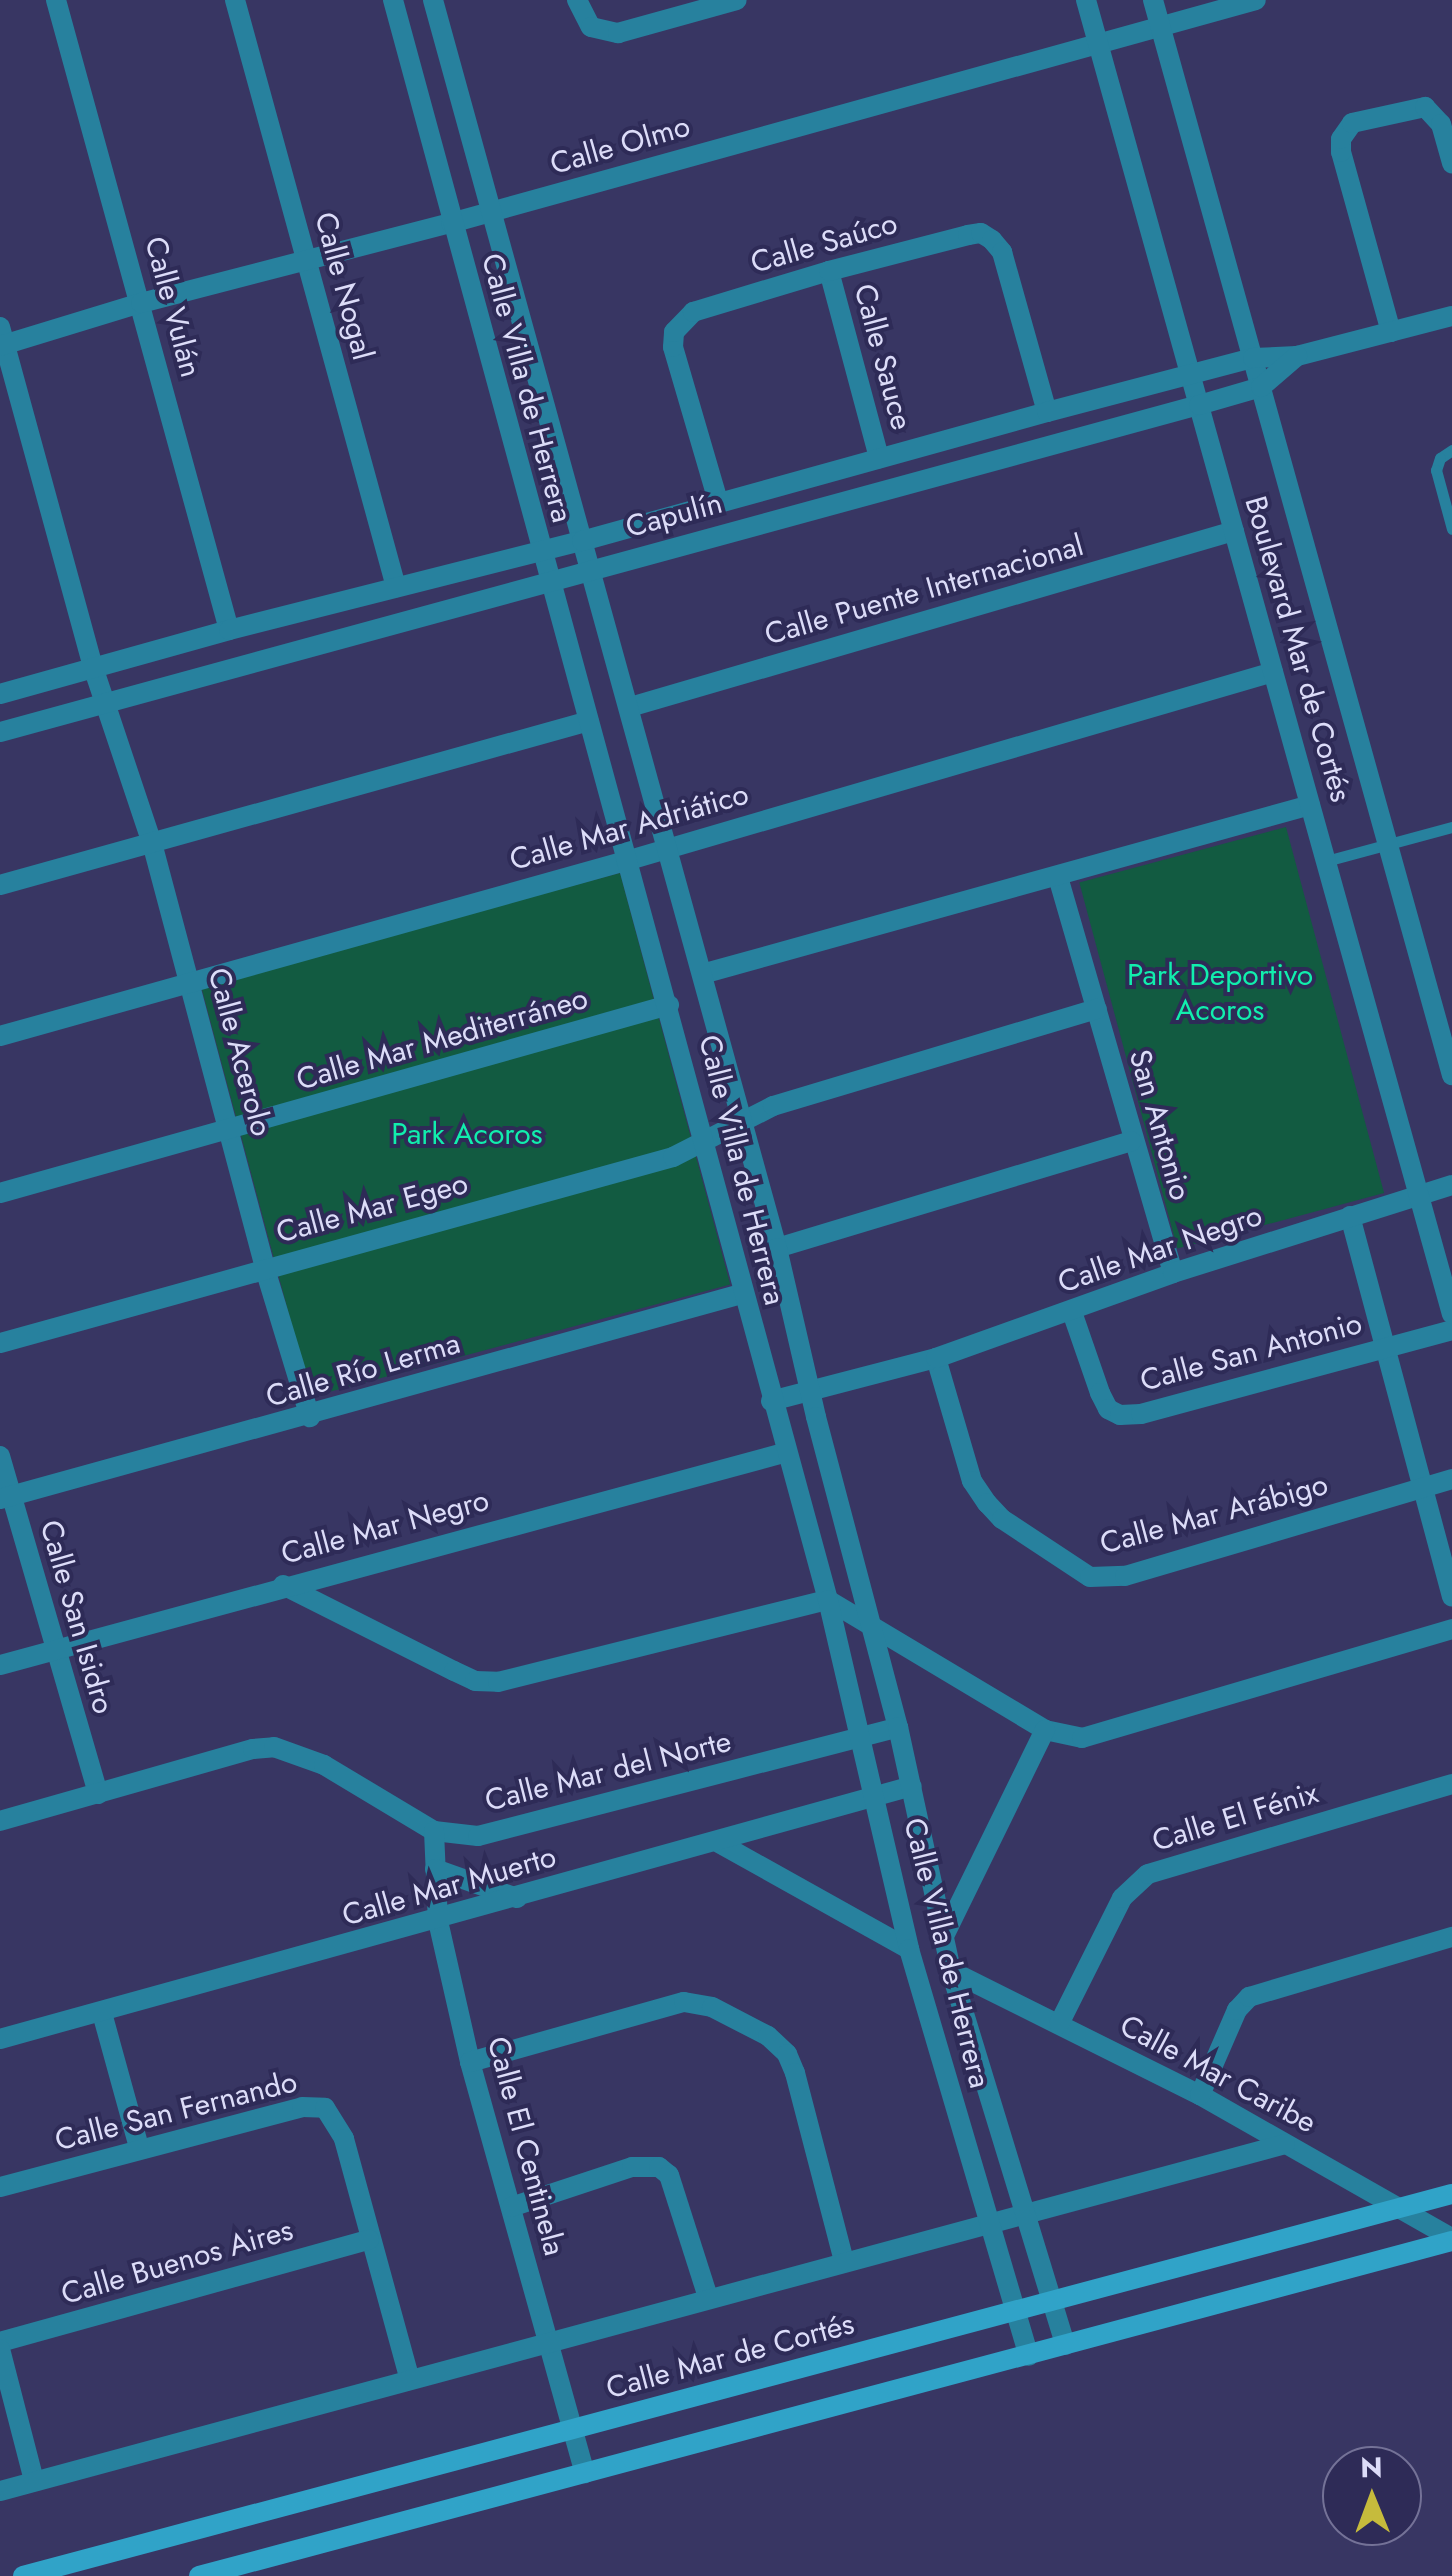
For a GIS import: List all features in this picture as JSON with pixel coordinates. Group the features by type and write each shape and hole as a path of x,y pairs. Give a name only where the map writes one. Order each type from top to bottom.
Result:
{"main road":[{"name":"Calle Mar de Cortés","path":"23,2576 1452,2194"},
{"path":"199,2576 1452,2240"}],"street":[{"name":"Calle Vulán","path":"56,0 230,630"},
{"name":"Calle Nogal","path":"234,0 396,587"},
{"name":"Calle Villa de Herrera","path":"392,0 626,861 669,1005 742,1294 828,1600 863,1737 909,1949 1028,2356"},
{"name":"Calle Villa de Herrera","path":"434,0 488,213 670,846 777,1248 898,1727 951,1971 1065,2344"},
{"path":"577,0 591,28 618,33 737,0"},
{"name":"Boulevard Mar de Cortés","path":"1086,0 1452,1314"},
{"name":"Boulevard Mar de Cortés","path":"1153,0 1452,1074"},
{"name":"Calle Olmo","path":"2,339 488,213 1256,0"},
{"path":"1391,332 1341,152 1341,139 1352,123 1425,107 1442,124 1452,162"},
{"name":"Calle Saúco","path":"718,502 673,347 674,332 693,312 829,270 968,235 981,234 992,240 1002,252 1047,412"},
{"name":"Calle Sauce","path":"829,270 879,458"},
{"name":"Capulín","path":"0,694 1253,358 1298,356 1452,316"},
{"path":"2,339 94,670"},
{"name":"Capulín","path":"0,732 549,579 1199,405 1261,387 1298,356"},
{"name":"Calle Puente Internacional","path":"630,707 1234,531"},
{"name":"Calle Acerolo","path":"94,670 152,843 264,1269 310,1417"},
{"name":"Calle Mar Adriático","path":"0,1036 626,861 1273,672"},
{"path":"0,885 588,721"},
{"path":"702,974 1310,805"},
{"name":"San Antonio","path":"1058,877 1131,1141 1173,1273"},
{"name":"Calle Mar Mediterráneo","path":"0,1193 669,1005"},
{"name":"Calle Mar Egeo","path":"0,1344 703,1145 773,1106 1097,1009"},
{"path":"777,1248 1131,1141"},
{"name":"Calle Mar Negro","path":"772,1401 936,1358 1173,1273 1452,1185"},
{"path":"1350,1216 1419,1487 1452,1597"},
{"name":"Calle Río Lerma","path":"5,1498 310,1417 742,1294"},
{"name":"Calle San Antonio","path":"1072,1312 1100,1393 1108,1408 1120,1415 1141,1414 1452,1330"},
{"name":"Calle Mar Arábigo","path":"936,1358 972,1482 1002,1519 1090,1577 1125,1576 1452,1479"},
{"name":"Calle Mar Negro","path":"0,1664 786,1452"},
{"name":"Calle San Isidro","path":"0,1456 5,1498 98,1794"},
{"path":"283,1585 465,1676 498,1682 828,1600 1045,1730 1082,1738 1106,1734 1452,1628"},
{"name":"Calle Mar del Norte","path":"0,1821 253,1749 274,1747 324,1765 434,1831 478,1836 898,1727"},
{"path":"943,1938 1045,1730"},
{"name":"Calle El Fénix","path":"1058,2024 1122,1898 1148,1874 1452,1784"},
{"name":"Calle Mar Muerto","path":"0,2039 438,1921 912,1786"},
{"name":"Calle El Centinela","path":"434,1831 438,1921 470,2062 586,2472"},
{"path":"718,1843 909,1949"},
{"path":"435,1869 517,1898"},
{"path":"1200,2094 1237,2010 1249,1998 1452,1937"},
{"name":"Calle Mar Caribe","path":"951,1971 1200,2094 1452,2240"},
{"path":"470,2062 684,2002 712,2007 768,2036 788,2054 795,2073 844,2261"},
{"path":"102,2014 138,2147"},
{"name":"Calle San Fernando","path":"0,2187 138,2147 302,2107 325,2108 344,2139 409,2377"},
{"path":"0,2490 1285,2144"},
{"path":"511,2207 632,2167 659,2166 669,2175 708,2297"},
{"name":"Calle Buenos Aires","path":"0,2346 370,2240"},
{"path":"0,2346 34,2480"}],"lane":[{"path":"1452,450 1440,458 1436,470 1452,529"},
{"path":"1326,862 1452,827"}],"green space":[{"name":"Park Deportivo Acoros","path":"1286,827 1384,1193 1177,1248 1079,882"},
{"name":"Park Acoros","path":"620,873 730,1284 311,1397 201,985"}]}
